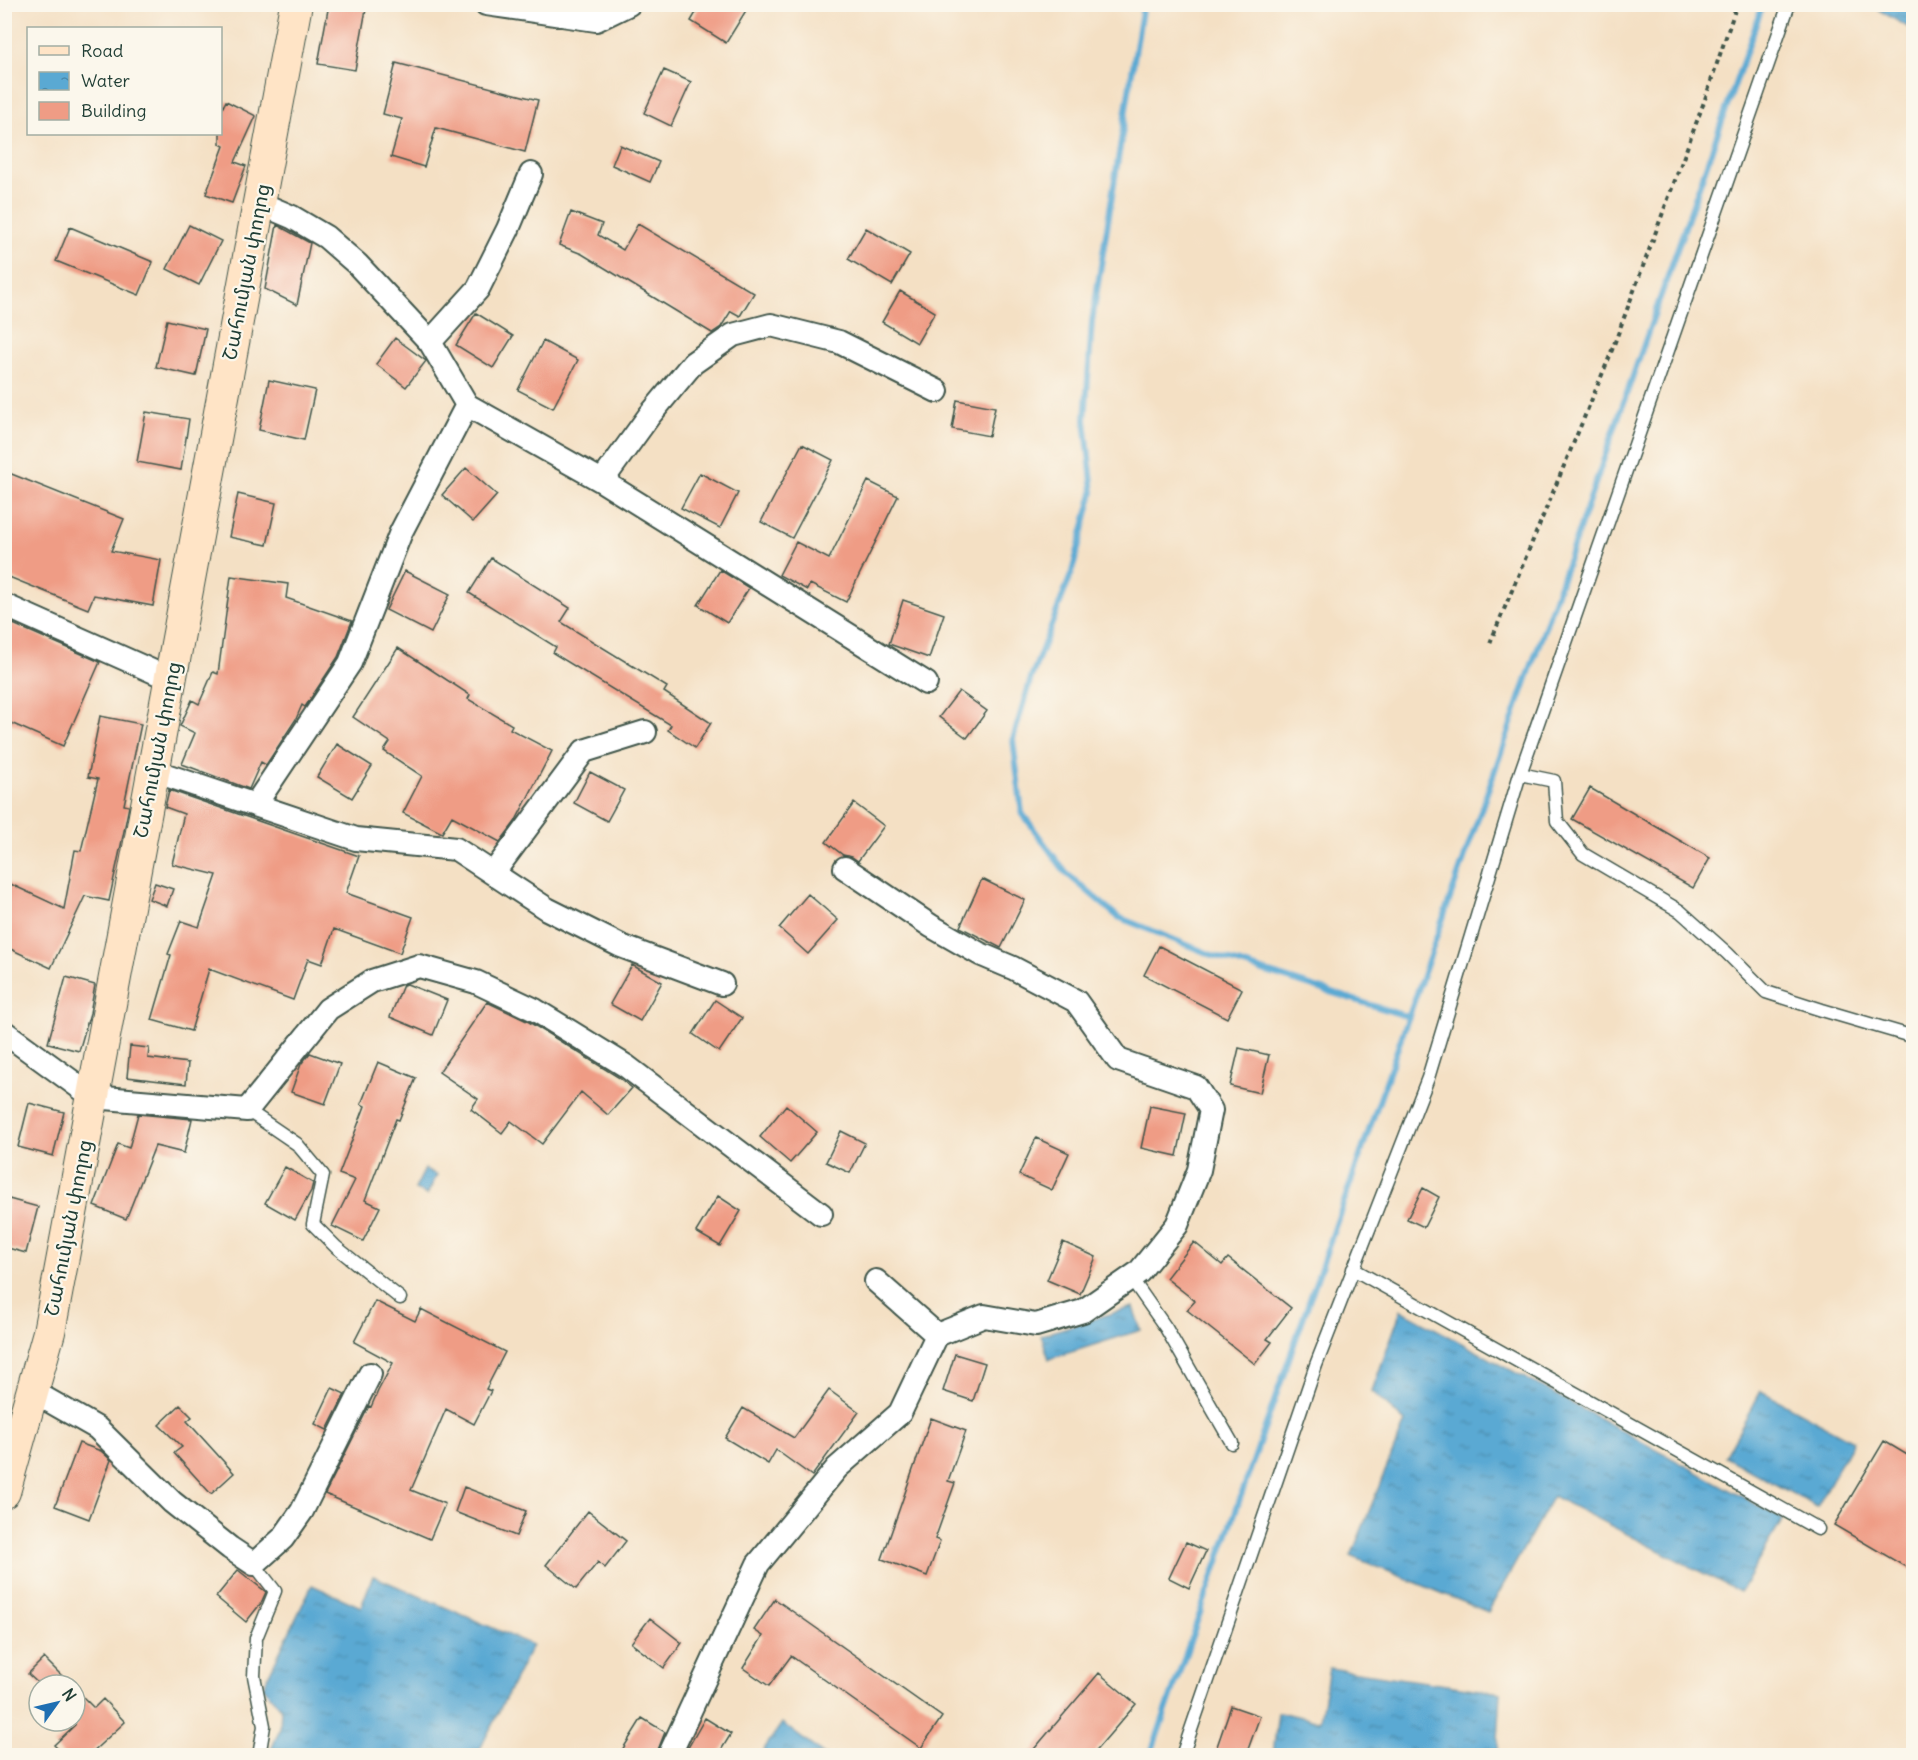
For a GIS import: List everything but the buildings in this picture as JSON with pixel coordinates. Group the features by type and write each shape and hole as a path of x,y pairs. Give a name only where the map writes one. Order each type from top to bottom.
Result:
{"main road":[{"name":"Շահումյան փողոց","path":"4,1492 49,1332 296,4"}],"street":[{"path":"486,4 596,20 630,4"},
{"path":"430,342 478,288 508,229 531,174"},
{"path":"259,203 326,237 357,264 430,342 467,405 603,481 926,683"},
{"path":"603,481 649,416 693,363 733,335 771,325 839,342 937,390"},
{"path":"255,805 350,663 400,532 467,405"},
{"path":"4,605 170,679"},
{"path":"494,873 584,751 645,732"},
{"path":"154,771 356,839 456,849 547,909 621,946 722,984"},
{"path":"669,1755 758,1564 837,1468 900,1413 937,1335 984,1316 1035,1325 1083,1311 1139,1272 1177,1225 1199,1170 1211,1110 1196,1087 1118,1060 1076,1001 950,937 845,868"},
{"path":"4,1032 93,1097 247,1110 328,1009 372,981 419,966 476,982 535,1010 626,1066 821,1214"},
{"path":"876,1281 937,1335"},
{"path":"32,1391 97,1428 172,1502 254,1564 284,1539 302,1511 370,1374"}],"lane":[{"path":"1182,1755 1312,1377 1428,1078 1520,774 1789,4"},
{"path":"1520,774 1554,781 1557,821 1583,854 1680,911 1766,992 1914,1037"},
{"path":"247,1110 297,1144 323,1175 313,1224 336,1247 400,1298"},
{"path":"1353,1269 1818,1529"},
{"path":"1131,1278 1166,1328 1232,1443"},
{"path":"254,1564 275,1591 256,1638 254,1676 264,1725 259,1755"}],"path":[{"path":"1490,643 1609,358 1704,102 1737,4"}],"water":[{"path":"1870,5 1913,5 1913,30"},
{"path":"425,1169 437,1175 427,1195 415,1189"},
{"path":"1133,1307 1141,1330 1049,1359 1041,1335"},
{"path":"1401,1310 1783,1519 1740,1592 1553,1496 1488,1612 1351,1556 1405,1422 1372,1391"},
{"path":"1761,1391 1853,1441 1817,1507 1725,1457"},
{"path":"373,1576 532,1645 477,1755 269,1755 280,1729 281,1708 263,1687 312,1585 361,1607"},
{"path":"1329,1668 1501,1693 1497,1755 1273,1755 1278,1712 1320,1721"},
{"path":"782,1723 824,1755 760,1755"}],"waterway":[{"path":"1143,4 1092,321 1085,420 1093,492 1072,572 1031,678 1013,739 1022,813 1066,873 1118,917 1212,955 1409,1017"},
{"path":"1150,1756 1763,4"}]}
